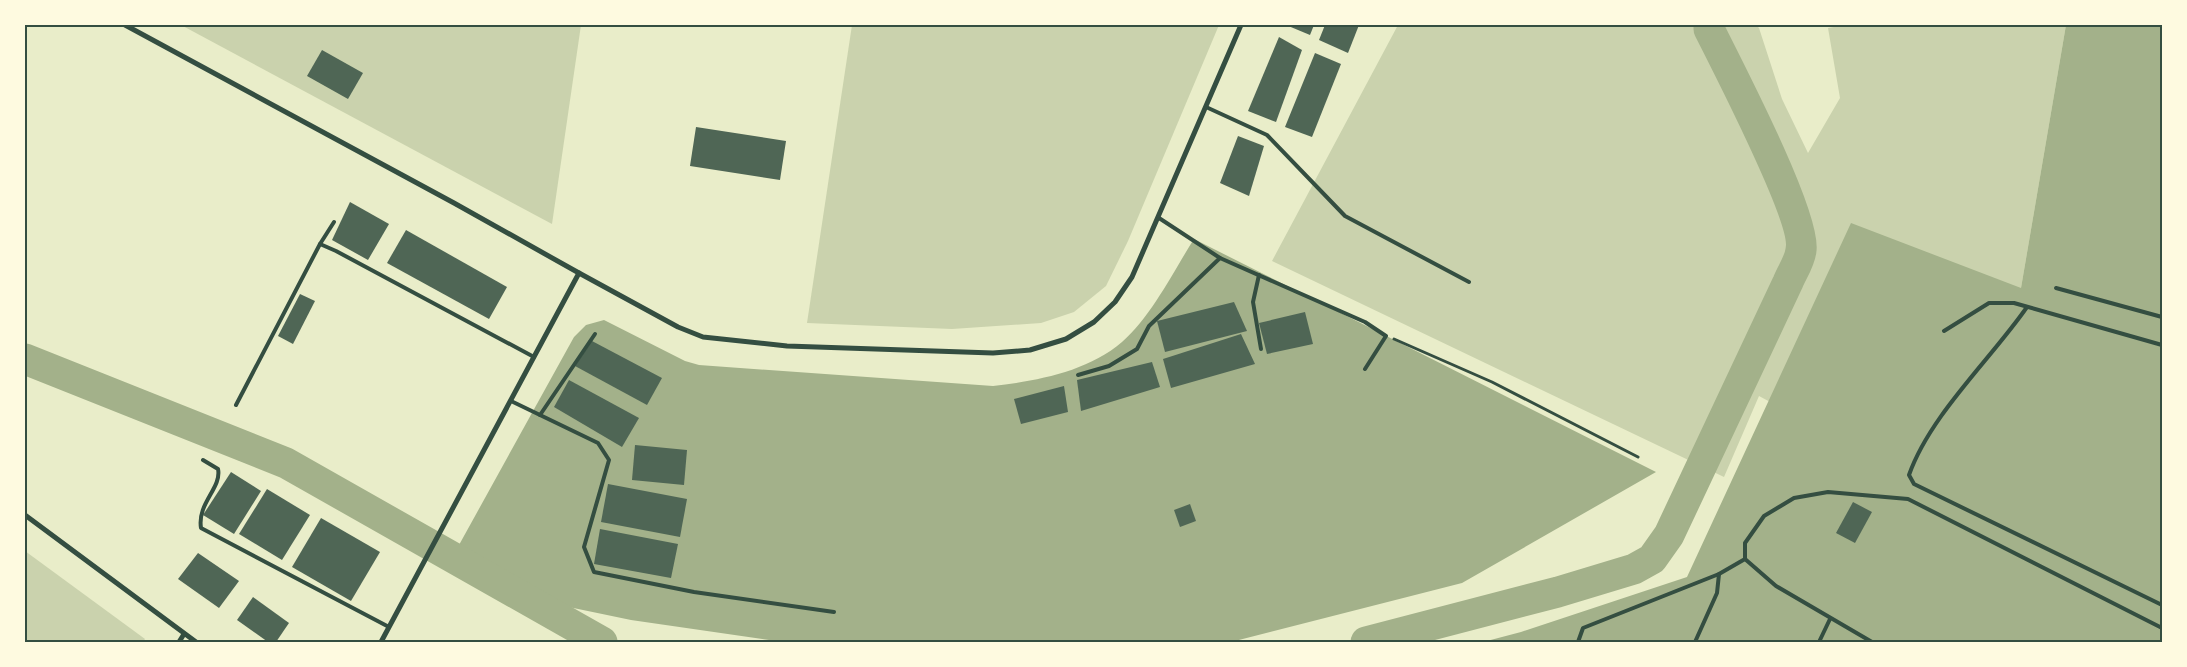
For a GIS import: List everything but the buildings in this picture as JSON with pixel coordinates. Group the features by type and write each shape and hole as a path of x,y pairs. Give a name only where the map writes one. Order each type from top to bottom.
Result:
{"street":[{"path":"126,25 454,202 678,327 703,336 787,346 993,353 1030,350 1066,339 1094,322 1115,302 1132,277 1159,218 1241,25"},
{"path":"381,642 579,273"},
{"path":"25,515 196,642"},
{"path":"179,642 184,634"}],"lane":[{"path":"1206,108 1267,135 1345,216 1469,282"},
{"path":"1159,218 1220,258 1365,322 1386,336 1365,369"},
{"path":"236,406 320,244 334,222"},
{"path":"320,244 534,358"},
{"path":"1078,375 1109,366 1138,349 1149,326 1220,258"},
{"path":"1259,275 1253,302 1262,348"},
{"path":"2056,288 2162,317"},
{"path":"1944,331 1989,302 2014,303 2162,345"},
{"path":"2027,307 1964,385 1916,454 1909,475 1914,484 2162,605"},
{"path":"540,415 595,334"},
{"path":"511,401 598,443 609,460 584,547 594,572 694,592 834,612"},
{"path":"203,460 218,469 220,477 199,517 201,528 389,627"},
{"path":"1872,642 1776,586 1745,559 1745,543 1764,516 1794,498 1828,492 1908,499 2162,628"},
{"path":"1578,642 1583,628 1719,574 1745,559"},
{"path":"1694,642 1717,593 1719,574"},
{"path":"1818,642 1830,619"}],"path":[{"path":"1386,336 1492,382 1638,457"}],"shaded area":[{"path":"181,25 581,25 552,224"},
{"path":"852,25 1219,25 1128,241 1106,286 1074,312 1041,323 952,329 807,323"},
{"path":"1398,25 1756,25 1759,28 1782,99 1808,153 1840,98 1828,28 1845,25 2066,25 2021,288 1885,463 1759,396 1724,477 1272,261"},
{"path":"2066,25 2162,25 2162,642 1483,642 1521,632 1687,577 1851,223 2021,288"},
{"path":"1194,239 1656,472 1462,583 1231,642 783,642 631,620 559,605 459,545 574,337 586,325 604,320 685,361 699,365 993,386 1009,384 1043,378 1077,368 1093,361 1122,342 1143,320 1170,280"},
{"path":"25,551 145,639 143,642 25,642"}],"waterway":[{"path":"1366,642 1558,592 1634,569 1652,559 1669,535 1796,266 1801,250 1800,233 1792,207 1764,141 1709,29 1709,25"},
{"path":"25,359 286,463 602,642"}]}
